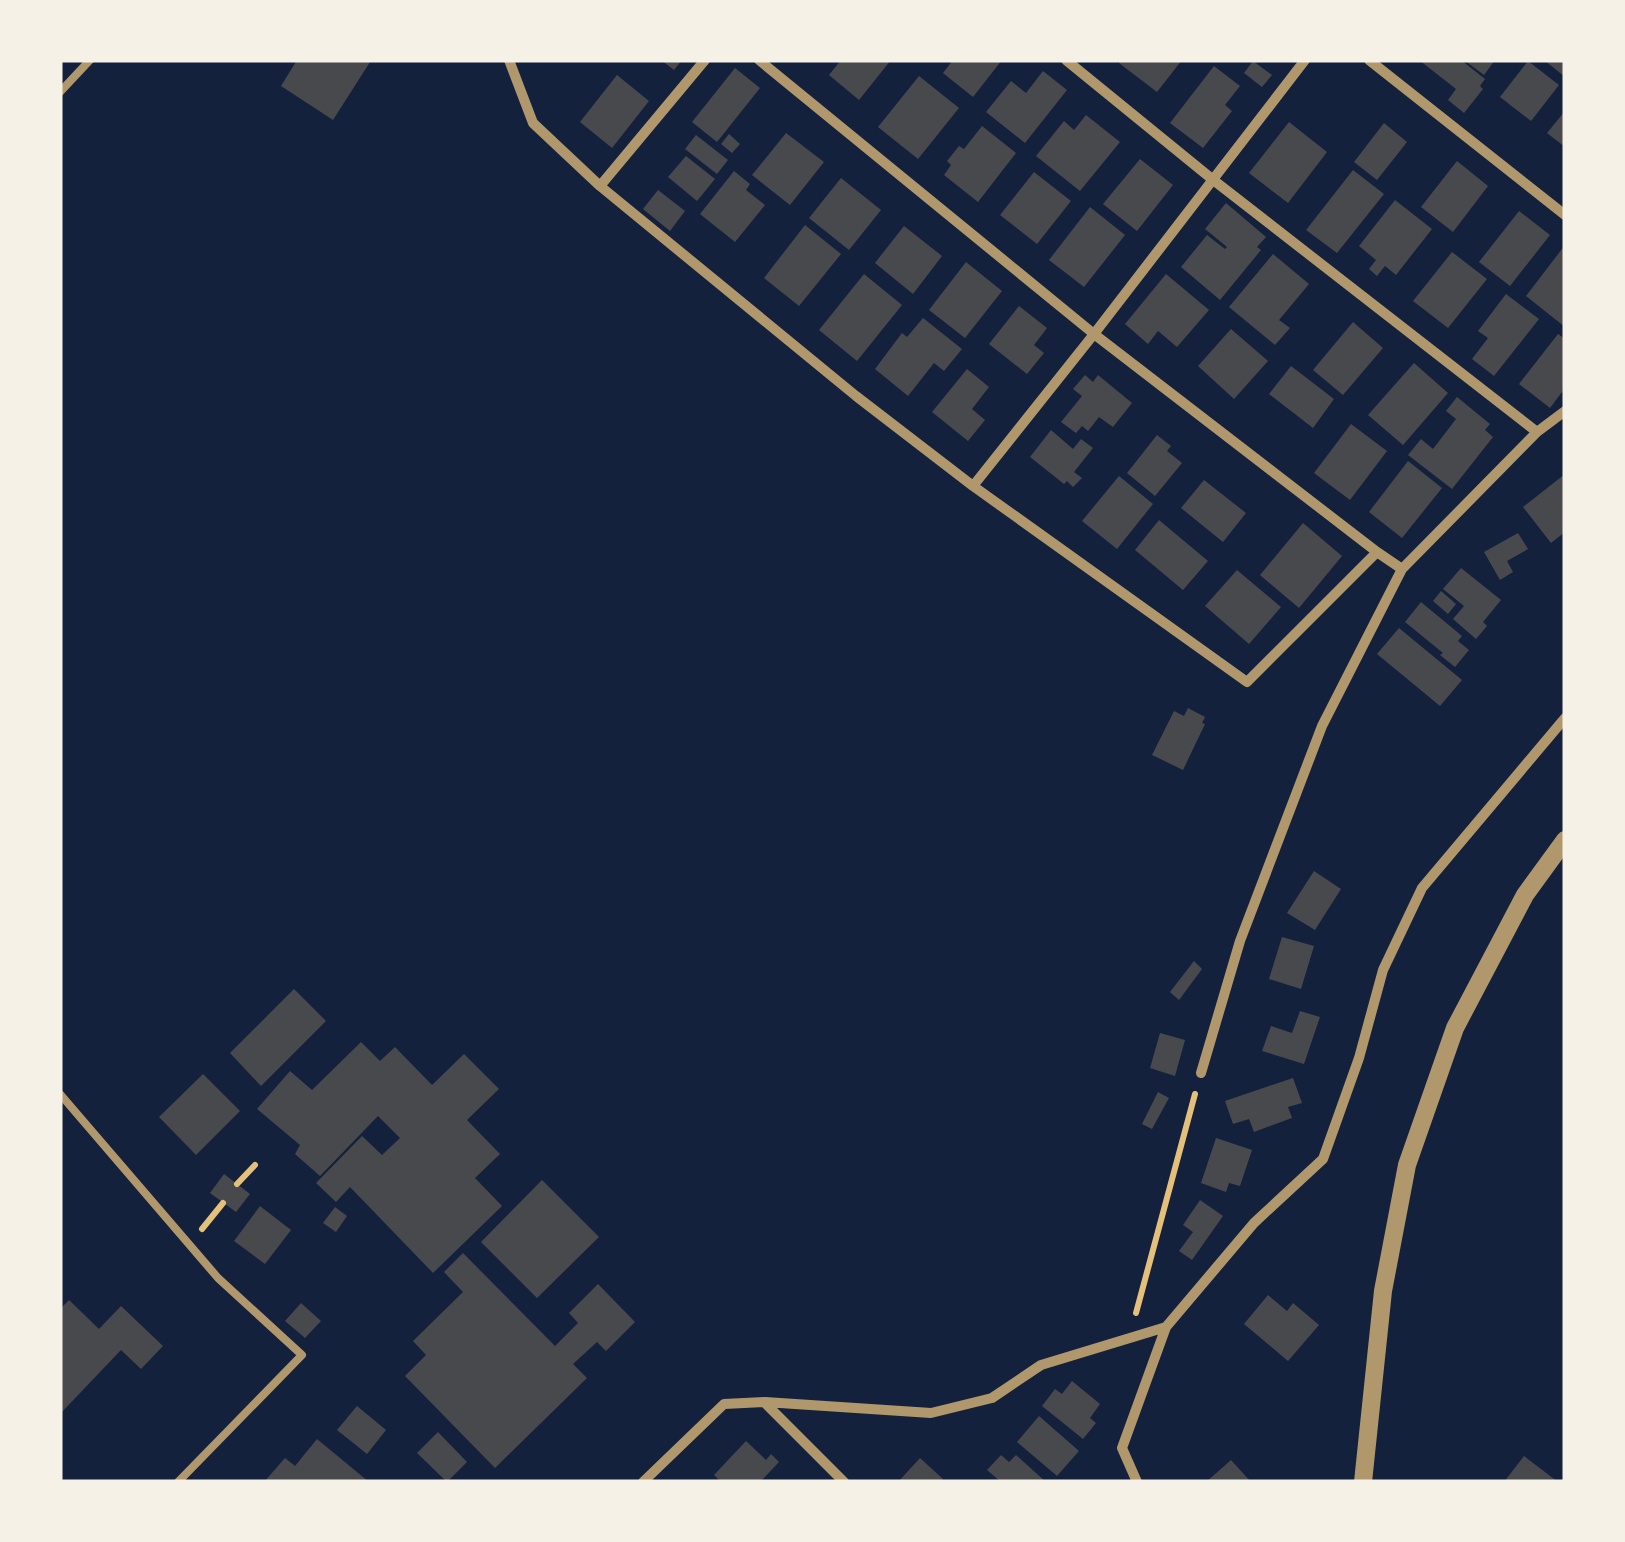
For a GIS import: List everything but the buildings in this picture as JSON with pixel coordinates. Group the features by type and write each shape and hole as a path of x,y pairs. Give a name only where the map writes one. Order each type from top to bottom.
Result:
{"street":[{"path":"509,60 533,123 600,186 856,396 973,486 1247,682 1378,552"},
{"path":"600,186 706,60"},
{"path":"759,60 1094,334 1402,569"},
{"path":"1066,60 1212,179 1538,432"},
{"path":"973,486 1305,60"},
{"path":"1369,60 1565,214"},
{"path":"1201,1073 1240,942 1322,726 1402,569 1538,432 1565,410"},
{"path":"1137,1482 1122,1448 1166,1327 1254,1223 1323,1159 1359,1058 1383,970 1422,888 1565,718"},
{"path":"1364,1482 1382,1291 1407,1165 1455,1028 1526,895 1565,840"},
{"path":"643,1482 724,1404 764,1402 931,1414 992,1398 1041,1365 1166,1327"},
{"path":"764,1402 844,1482"}],"lane":[{"path":"60,92 90,60"},
{"path":"60,1094 218,1278 302,1355 178,1482"}],"path":[{"path":"1129,1339 1201,1073"},
{"path":"237,1184 255,1166"}]}
